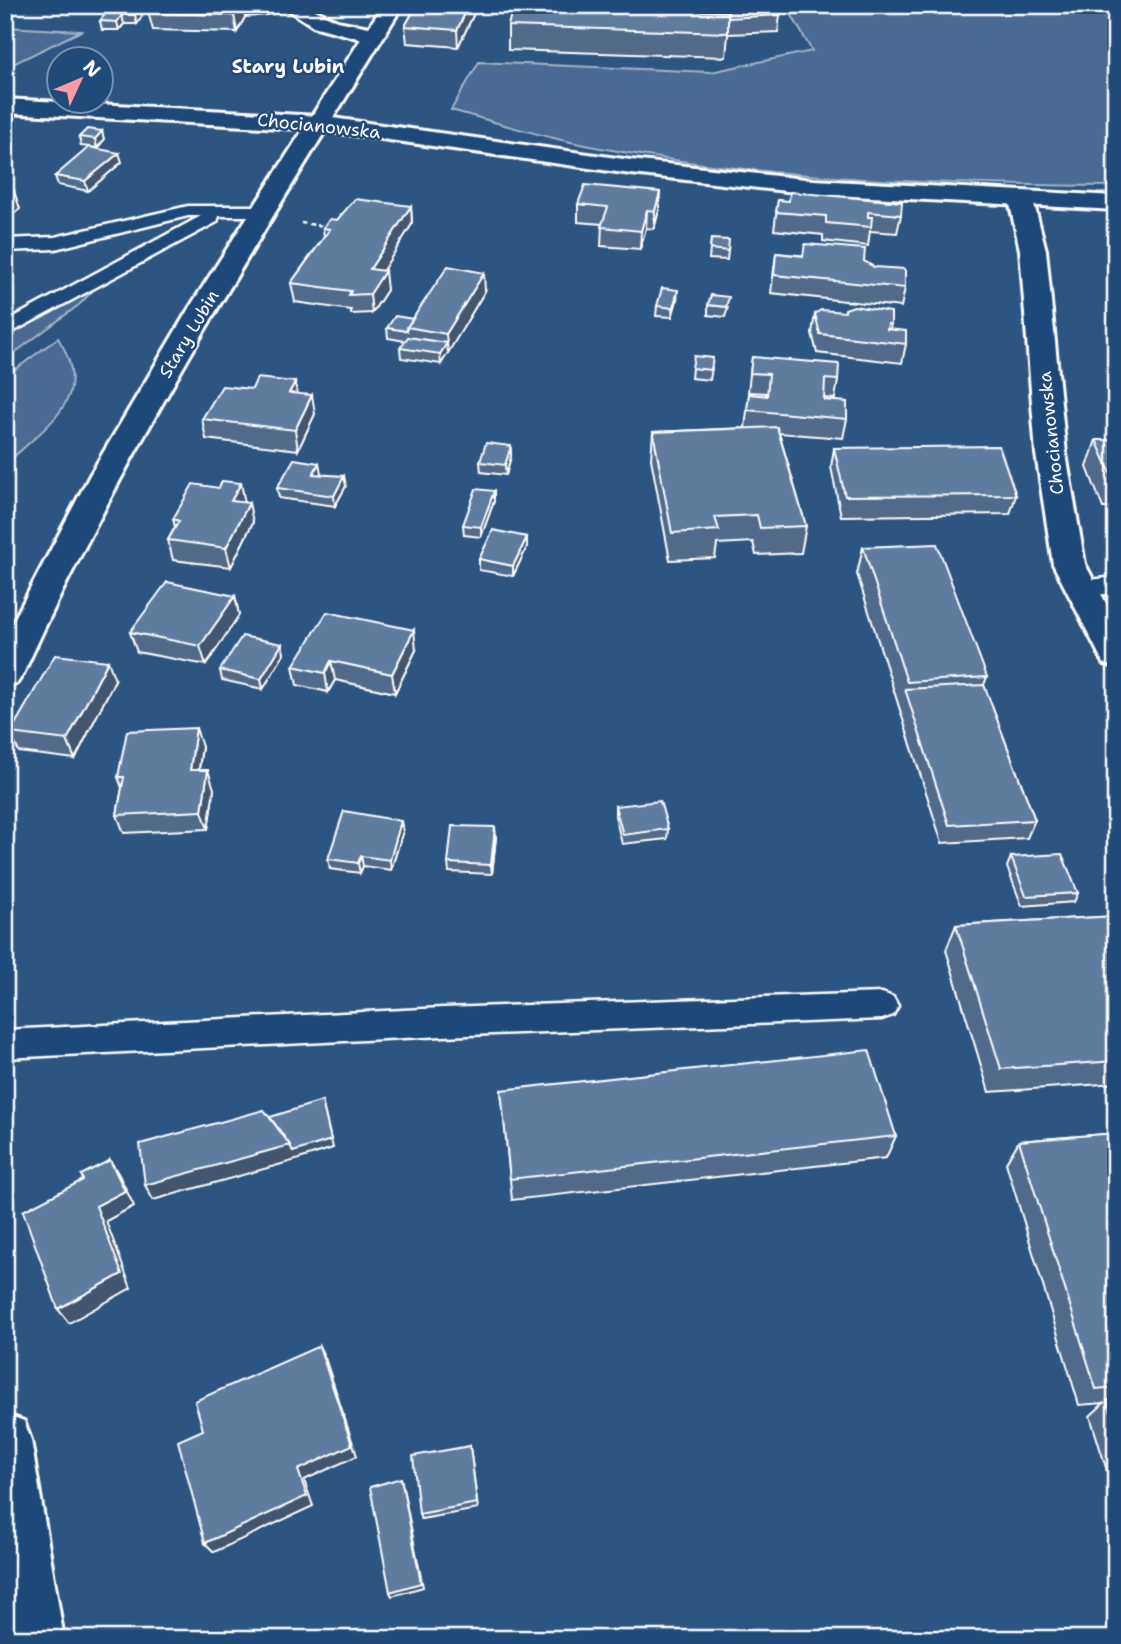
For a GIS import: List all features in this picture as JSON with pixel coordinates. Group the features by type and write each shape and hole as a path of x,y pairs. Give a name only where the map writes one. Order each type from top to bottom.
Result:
{"street":[{"path":"289,5 316,23 332,29 373,34"},
{"name":"Stary Lubin","path":"5,674 41,595 201,310 393,5"},
{"name":"Chocianowska","path":"288,99 323,113"},
{"name":"Chocianowska","path":"5,106 323,113 631,167 814,187 1116,203"},
{"name":"Chocianowska","path":"1021,200 1033,250 1051,454 1069,564 1116,654"},
{"path":"5,1440 35,1639"}],"lane":[{"path":"215,11 249,11 289,5"},
{"path":"5,330 193,225 233,209"},
{"path":"5,245 55,243 188,211 265,211"},
{"path":"1081,588 1116,585"},
{"path":"5,1044 443,1022 882,1006"}],"shaded area":[{"path":"786,5 1116,5 1116,186 844,178 708,165 575,143 451,110 479,62 711,72 812,51"},
{"path":"5,27 81,31 46,46 5,68"},
{"path":"97,286 80,304 5,360 5,337"},
{"path":"58,338 69,359 72,378 69,394 50,423 5,465 5,377"}],"building":[{"path":"149,5 239,5 234,15 150,13 153,8 147,8"},
{"path":"417,5 469,5 457,30 405,26"},
{"path":"513,5 728,12 728,33 508,26"},
{"path":"725,5 774,5 780,15 729,18"},
{"path":"111,6 140,7 135,15 122,15 117,22 100,21"},
{"path":"87,129 102,131 95,139 79,137"},
{"path":"89,147 119,153 85,181 55,176"},
{"path":"585,185 660,192 655,211 647,210 641,231 601,227 608,207 578,204"},
{"path":"5,189 14,191 5,198"},
{"path":"790,192 902,202 901,215 868,212 868,217 872,217 871,227 826,223 826,216 776,212 778,200 789,201"},
{"path":"355,199 411,206 370,269 385,271 370,294 349,295 351,291 291,283 330,229 323,228 330,219 337,220"},
{"path":"711,239 729,240 728,251 710,249"},
{"path":"805,244 865,249 864,261 874,267 905,269 905,288 774,275 776,253 803,256"},
{"path":"448,266 484,273 446,334 407,327"},
{"path":"662,288 678,290 673,308 657,306"},
{"path":"711,295 729,297 726,307 708,305"},
{"path":"854,306 891,312 891,324 888,324 887,329 906,331 906,344 820,334 815,314 821,310 845,312 845,309"},
{"path":"395,316 413,319 407,331 387,328"},
{"path":"408,337 447,343 440,354 400,348"},
{"path":"694,356 713,358 711,370 692,368"},
{"path":"752,357 839,364 838,380 825,379 824,400 847,402 847,419 747,410 749,394 767,396 769,374 750,373"},
{"path":"257,378 295,382 289,393 312,395 295,430 202,419 222,386 252,389"},
{"path":"777,427 806,526 760,528 757,515 715,517 719,530 672,533 653,432"},
{"path":"1096,440 1116,440 1116,481 1114,481"},
{"path":"486,443 511,446 505,465 480,462"},
{"path":"999,446 1016,495 845,496 834,448"},
{"path":"294,459 319,463 313,474 344,476 334,496 277,488"},
{"path":"222,481 241,483 231,501 249,503 226,548 168,540 179,521 173,519 193,484 219,488"},
{"path":"476,489 494,491 481,527 463,525"},
{"path":"493,530 527,537 513,566 479,559"},
{"path":"937,544 987,677 907,682 863,547"},
{"path":"167,582 235,596 200,646 130,632"},
{"path":"327,612 414,630 392,674 331,661 325,673 293,666"},
{"path":"242,636 282,644 261,679 220,670"},
{"path":"55,655 108,661 67,740 10,733"},
{"path":"984,685 1035,820 949,825 905,689"},
{"path":"196,728 190,770 208,770 202,811 117,815 124,777 118,777 127,731"},
{"path":"660,801 668,829 623,835 615,806"},
{"path":"344,811 401,821 390,860 361,856 358,863 328,859"},
{"path":"452,826 495,827 491,865 448,863"},
{"path":"1062,854 1078,893 1026,896 1011,857"},
{"path":"1116,916 1116,1061 1001,1069 956,925"},
{"path":"869,1050 896,1136 510,1179 501,1090"},
{"path":"322,1101 331,1140 293,1152 270,1117"},
{"path":"264,1110 290,1145 145,1185 140,1144"},
{"path":"1116,1133 1116,1387 1096,1389 1019,1141"},
{"path":"110,1160 125,1191 96,1206 122,1274 58,1309 23,1211 83,1180 81,1175"},
{"path":"319,1346 352,1445 298,1470 307,1496 205,1543 178,1441 203,1430 195,1401"},
{"path":"1116,1399 1116,1427 1107,1400"},
{"path":"470,1446 477,1503 419,1514 413,1456"},
{"path":"401,1478 421,1583 390,1592 370,1487"}],"district":[{"name":"Stary Lubin","path":"288,66"}]}
